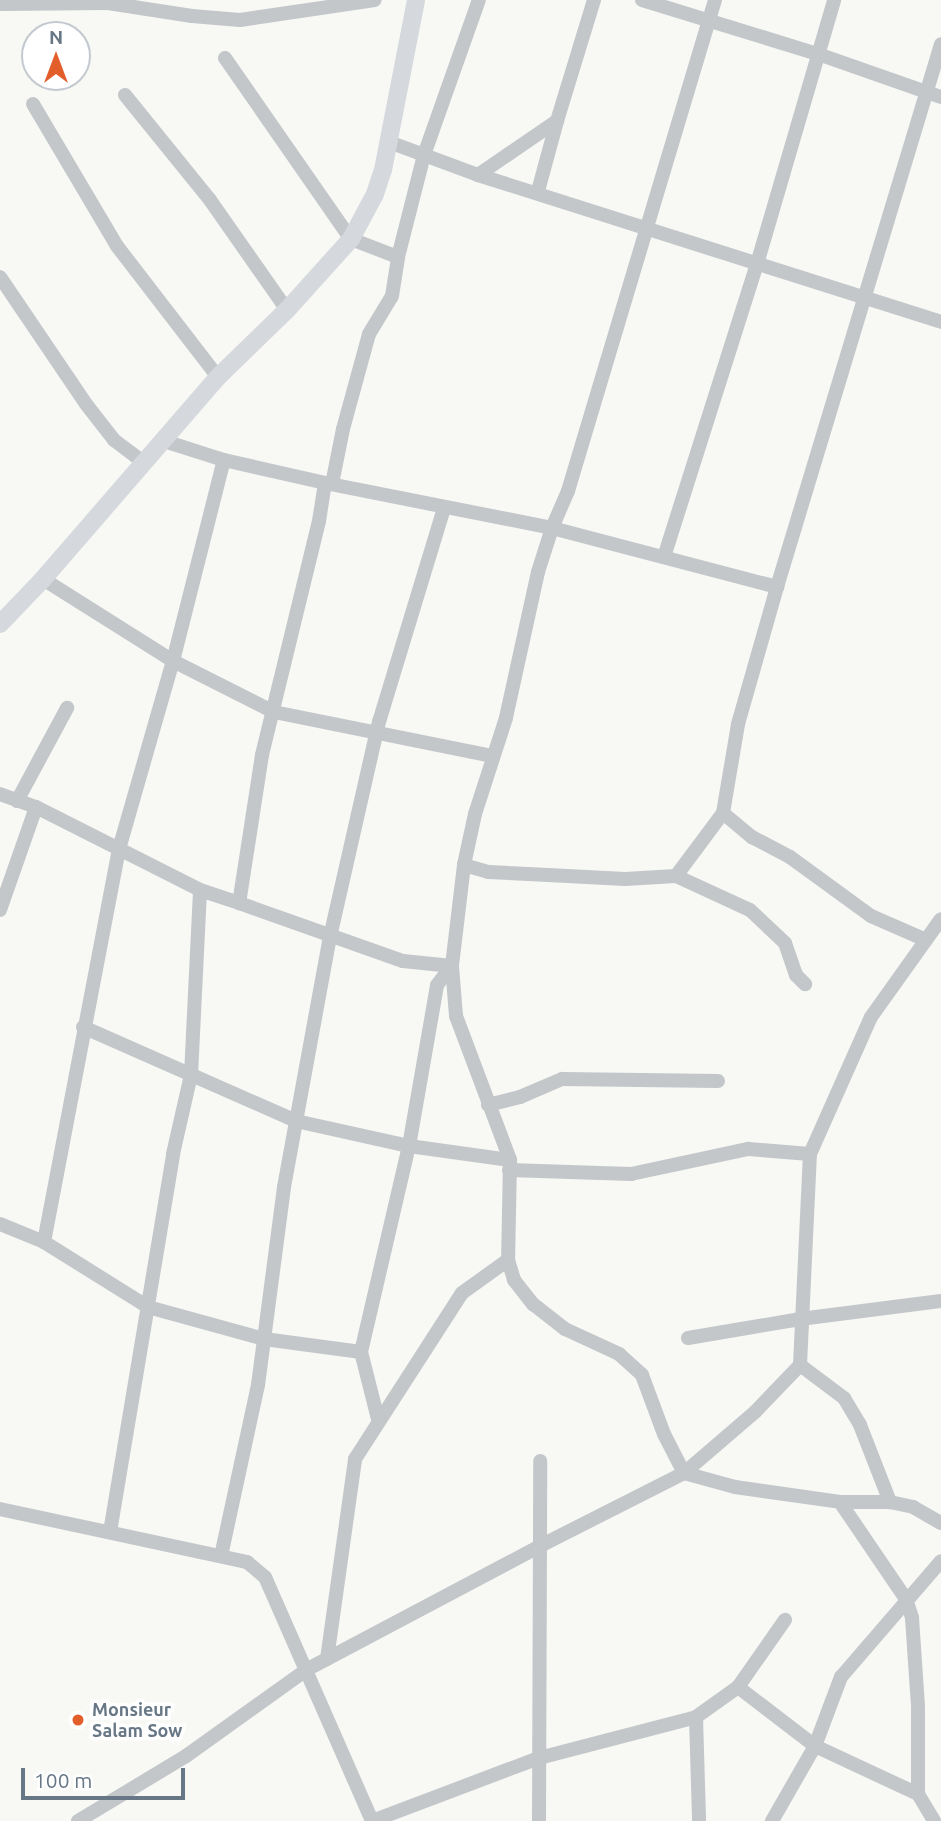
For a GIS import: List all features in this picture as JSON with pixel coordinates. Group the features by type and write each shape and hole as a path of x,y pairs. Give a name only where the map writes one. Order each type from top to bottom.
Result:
{"main road":[{"path":"0,624 43,579 218,377 287,310 351,239 375,194 416,0"}],"street":[{"path":"0,4 108,3 192,16 240,20 375,0"},
{"path":"239,903 262,755 343,429 369,334 392,296 398,257 424,155 479,0"},
{"path":"538,191 594,0"},
{"path":"642,0 818,54 934,95"},
{"path":"715,0 568,491 552,528 538,572 506,718 492,756 464,865 452,965 456,1016 510,1165 508,1260 514,1280 533,1304 565,1329 618,1354 642,1375 664,1434 684,1473 734,1486 841,1502 890,1502 914,1507 941,1522"},
{"path":"664,558 757,264 834,0"},
{"path":"676,876 723,813 738,723 866,298 934,95 941,44"},
{"path":"225,58 351,239 398,257"},
{"path":"125,95 210,200 287,310"},
{"path":"33,104 117,246 218,377"},
{"path":"478,175 557,121"},
{"path":"388,142 478,175 538,191 646,229 941,321"},
{"path":"0,278 86,404 114,440 144,463"},
{"path":"164,441 224,460 444,508 552,528 777,587"},
{"path":"44,1242 119,849 173,661 224,460"},
{"path":"220,1556 258,1385 284,1187 330,937 376,734 444,508"},
{"path":"43,579 173,661 274,712 492,756"},
{"path":"17,801 67,708"},
{"path":"0,794 36,807 200,890 402,961 452,965"},
{"path":"0,910 36,807"},
{"path":"723,813 752,836 790,857 871,916 926,940"},
{"path":"464,865 488,872 599,878 676,876 750,909 785,943 796,975 805,984"},
{"path":"110,1532 173,1154 191,1075 200,890"},
{"path":"78,1821 187,1756 306,1670 684,1473 755,1412 800,1365 800,1319 810,1154 871,1017 941,919"},
{"path":"378,1419 361,1352 409,1146 437,985 452,965"},
{"path":"83,1027 296,1121 510,1165 631,1174 748,1149 810,1154"},
{"path":"488,1105 520,1097 562,1079 718,1081"},
{"path":"0,1224 44,1242 148,1307 264,1339 361,1352"},
{"path":"327,1659 355,1459 378,1419 462,1293 508,1260"},
{"path":"688,1338 800,1319 941,1301"},
{"path":"800,1365 844,1398 860,1425 890,1502"},
{"path":"539,1821 540,1461"},
{"path":"841,1502 905,1599 912,1618 918,1794 934,1821"},
{"path":"0,1508 247,1562 265,1577 372,1821 540,1758 696,1717 738,1686 785,1619"},
{"path":"772,1821 815,1746 841,1677 905,1599 941,1561"},
{"path":"738,1686 815,1746 918,1794"},
{"path":"696,1717 699,1821"}],"place":[{"name":"Monsieur Salam Sow","path":"78,1720"}]}
